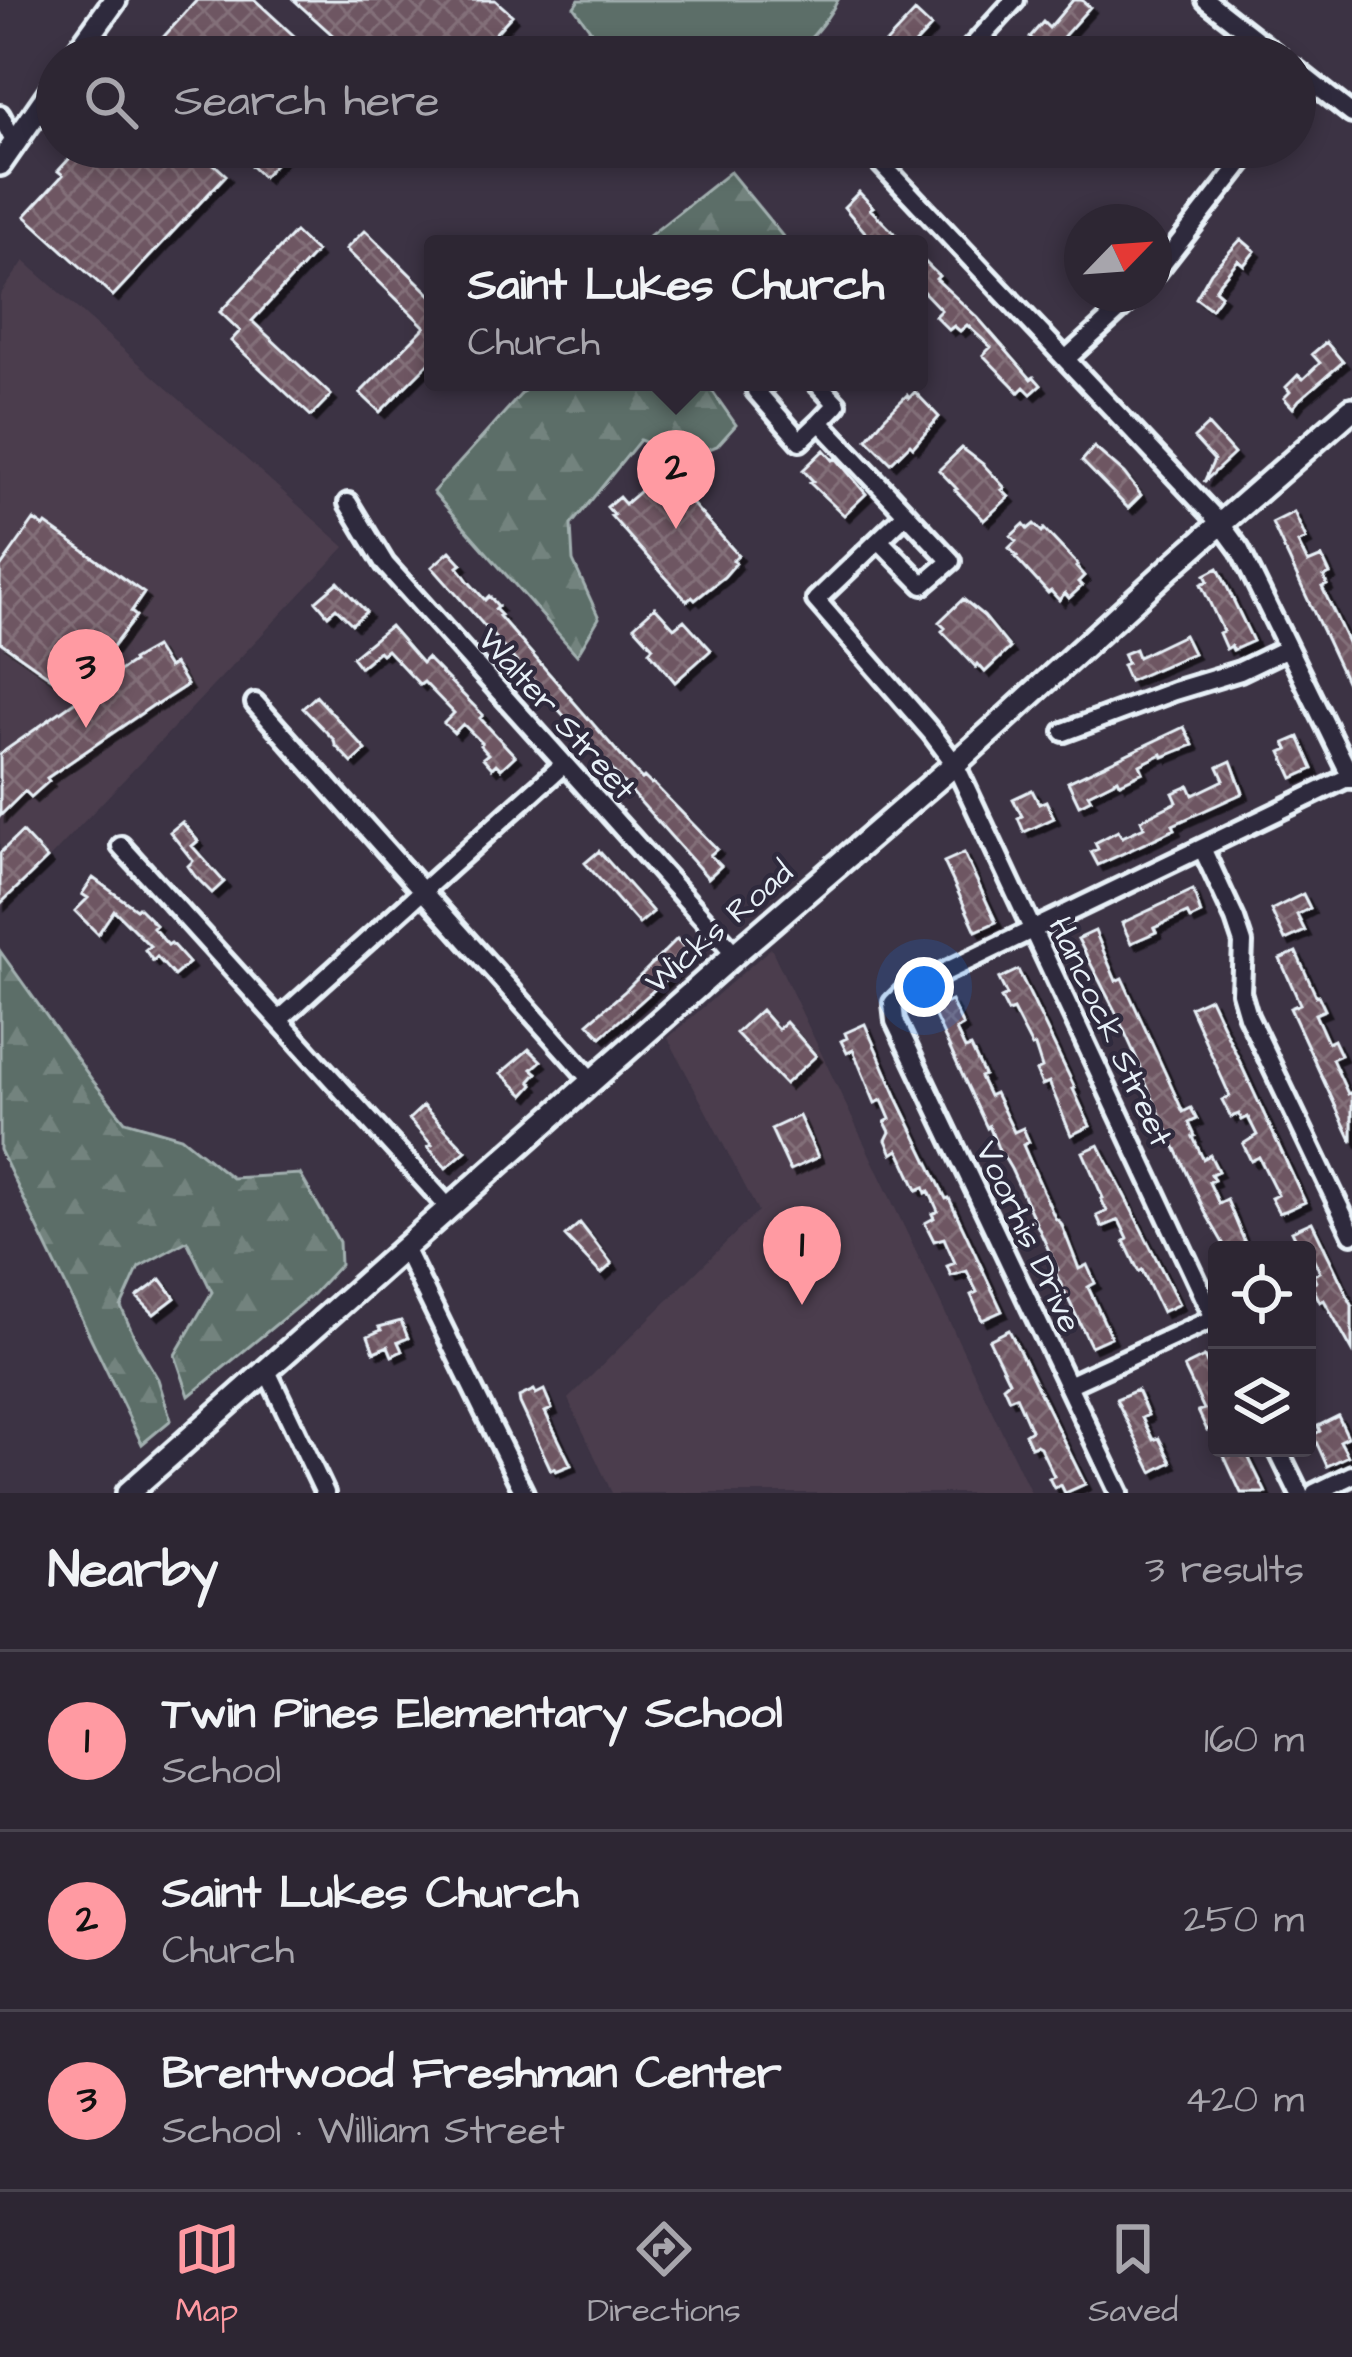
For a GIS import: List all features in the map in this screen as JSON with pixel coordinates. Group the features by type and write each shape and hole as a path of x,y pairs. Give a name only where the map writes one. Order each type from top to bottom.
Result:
{"main road":[{"path":"89,36 115,0"},
{"path":"0,164 36,112"},
{"name":"Wicks Road","path":"128,1493 1351,412"}],"street":[{"path":"982,36 1015,0"},
{"path":"1206,0 1252,36"},
{"path":"1316,86 1352,114"},
{"path":"0,115 15,143"},
{"path":"892,168 1222,524 1240,550 1351,778 1031,930"},
{"path":"1172,251 1237,168"},
{"path":"1066,359 1117,312"},
{"path":"757,391 800,441 837,404 825,391"},
{"path":"820,422 951,561 923,585 879,540 906,514"},
{"name":"Walter Street","path":"348,503 385,564 735,954"},
{"name":"Hancock Street","path":"879,540 816,600 955,764 1208,1304"},
{"path":"1064,732 1240,671 1288,648"},
{"path":"255,704 592,1081"},
{"path":"280,1020 564,764"},
{"path":"121,846 449,1208"},
{"path":"1202,848 1243,943 1241,992 1248,1016 1352,1234"},
{"name":"Voorhis Drive","path":"1031,930 904,992 892,1004 895,1021 1120,1493"},
{"path":"404,1248 524,1493"},
{"path":"1068,1385 1208,1324"},
{"path":"267,1371 325,1493"},
{"path":"1281,1457 1299,1493"},
{"path":"1315,1493 1352,1475"}],"shaded area":[{"path":"24,261 345,547 0,910 0,295"},
{"path":"771,948 1031,1493 612,1493 568,1399 758,1211 668,1038"}],"green space":[{"path":"579,0 838,0 812,36 595,36 574,7"},
{"path":"730,172 782,235 650,235"},
{"path":"524,391 712,391 736,425 717,446 687,458 640,440 571,525 573,561 599,618 577,655 433,492"},
{"path":"0,951 125,1121 181,1137 232,1178 300,1174 339,1242 340,1265 313,1294 189,1396 175,1355 212,1292 187,1241 139,1267 121,1307 158,1379 171,1420 142,1444 0,1150"}],"building":[{"path":"197,0 255,0 294,36 164,36"},
{"path":"294,0 495,0 512,15 493,36 334,36"},
{"path":"1073,0 1090,7 1064,36 1031,36 1043,22 1049,28"},
{"path":"915,12 931,27 923,36 893,36"},
{"path":"218,168 226,175 113,296 25,216 63,175 58,171"},
{"path":"859,192 896,235 867,235 844,207"},
{"path":"365,230 424,288 424,326 346,249"},
{"path":"295,232 316,252 252,321 331,395 311,416 231,341 240,331 220,312"},
{"path":"1241,239 1255,251 1244,265 1238,260 1220,282 1215,290 1221,295 1211,309 1196,298 1211,272"},
{"path":"928,265 939,276 936,279 1041,385 1031,394 1024,387 1019,392 983,355 991,347 967,325 960,331 954,326 949,330 935,316 941,310 928,296"},
{"path":"424,328 424,368 380,412 360,393"},
{"path":"1326,342 1343,362 1293,408 1284,398 1290,392 1286,387 1320,363 1312,354"},
{"path":"915,392 939,417 913,447 910,444 891,463 867,439"},
{"path":"1208,425 1234,454 1204,482 1214,460 1194,438"},
{"path":"1094,447 1141,495 1128,508 1082,461"},
{"path":"962,448 983,464 1009,497 984,520 939,470"},
{"path":"824,450 866,494 844,515 803,470"},
{"path":"663,471 738,555 724,577 695,600 687,601 607,507 619,497 625,504"},
{"path":"1294,512 1306,539 1298,543 1308,563 1322,557 1330,574 1322,587 1352,651 1352,694 1272,523"},
{"path":"34,520 144,593 131,612 136,616 104,658 92,683 155,647 187,685 47,778 31,797 25,791 0,816 0,754 80,698 0,642 0,568"},
{"path":"1024,524 1028,529 1034,524 1044,529 1078,565 1084,576 1078,582 1082,586 1069,598 1065,593 1059,600 1048,593 1009,548 1016,541 1011,536"},
{"path":"450,551 462,564 458,567 468,581 485,600 489,596 498,606 499,616 627,763 717,849 710,855 721,866 708,878 432,567"},
{"path":"1218,568 1253,641 1233,650 1231,646 1226,649 1219,633 1223,631 1201,584 1208,581 1205,575"},
{"path":"338,582 366,612 352,624 336,608 328,615 316,601"},
{"path":"963,599 1010,648 985,672 942,631 945,628 939,622"},
{"path":"655,607 674,628 684,620 711,650 675,682 634,626"},
{"path":"390,626 422,663 427,658 483,715 480,718 515,756 501,769 496,764 492,768 483,758 488,754 482,743 463,724 454,733 444,723 454,713 387,650 360,667 352,657"},
{"path":"1184,635 1193,653 1129,681 1123,654 1135,649 1138,657"},
{"path":"316,696 366,750 352,763 303,708"},
{"path":"1184,727 1193,745 1140,765 1143,772 1088,794 1091,799 1079,805 1068,782"},
{"path":"1299,737 1313,769 1293,778 1281,752 1288,749 1285,743"},
{"path":"1231,761 1243,793 1098,865 1091,852 1098,849 1095,843 1118,831 1122,837 1144,827 1141,820 1177,802 1173,793 1189,786 1193,795 1224,780 1218,767"},
{"path":"1032,790 1039,804 1046,801 1054,818 1024,832 1013,799"},
{"path":"182,822 198,841 192,846 224,882 212,893 188,866 193,861 170,832"},
{"path":"22,832 47,859 0,904 0,853"},
{"path":"599,851 653,912 639,924 585,863"},
{"path":"964,853 996,922 976,931 944,862"},
{"path":"93,878 138,907 189,963 174,976 157,957 153,961 145,950 150,946 114,910 98,934 75,911 88,898 82,894"},
{"path":"1193,890 1201,914 1190,919 1187,913 1131,943 1122,923"},
{"path":"1303,894 1310,908 1297,915 1305,931 1285,940 1271,910"},
{"path":"1095,931 1116,981 1122,978 1183,1112 1191,1108 1197,1119 1189,1123 1193,1137 1203,1159 1210,1155 1218,1171 1209,1182 1219,1204 1227,1200 1244,1241 1222,1241 1205,1212 1078,939"},
{"path":"677,939 692,956 601,1037 588,1023"},
{"path":"1296,952 1325,1010 1315,1014 1328,1043 1334,1040 1341,1055 1332,1059 1348,1094 1352,1092 1352,1142 1290,1008 1300,1004 1280,959"},
{"path":"1018,970 1090,1126 1071,1135 1049,1082 1042,1085 1036,1071 1042,1068 1035,1046 1001,998 1007,995 999,979"},
{"path":"1210,998 1305,1202 1285,1211 1279,1213 1271,1198 1278,1195 1259,1157 1251,1161 1243,1144 1257,1135 1248,1117 1231,1117 1222,1100 1230,1096 1190,1007"},
{"path":"951,1001 963,1026 956,1030 965,1049 971,1047 989,1096 995,1093 1014,1132 1023,1128 1029,1142 1023,1145 1055,1218 1079,1269 1087,1265 1095,1283 1088,1287 1111,1337 1091,1346 932,1010"},
{"path":"761,1010 778,1029 786,1022 816,1056 785,1084 736,1033"},
{"path":"865,1024 1002,1311 982,1320 967,1271 951,1276 947,1266 955,1263 944,1238 934,1241 925,1223 938,1211 929,1191 917,1190 898,1150 892,1154 886,1140 890,1132 885,1122 890,1119 882,1100 875,1103 853,1050 847,1053 841,1041 847,1038 845,1033"},
{"path":"529,1049 541,1061 532,1069 537,1073 524,1095 501,1073"},
{"path":"423,1106 466,1151 446,1168 409,1119"},
{"path":"799,1116 818,1157 790,1170 771,1129"},
{"path":"1099,1145 1179,1304 1162,1312 1124,1241 1128,1239 1119,1220 1102,1227 1097,1216 1107,1211 1083,1152"},
{"path":"1312,1222 1352,1305 1352,1350 1316,1294 1316,1274 1320,1272 1316,1241 1297,1241 1292,1231"},
{"path":"580,1223 612,1264 601,1274 565,1236"},
{"path":"161,1279 175,1298 154,1314 137,1297"},
{"path":"401,1321 408,1338 398,1342 402,1351 392,1356 388,1346 374,1352 368,1336 379,1327"},
{"path":"1009,1330 1085,1484 1065,1493 1061,1485 1054,1488 1049,1478 1054,1476 1040,1447 1031,1447 1025,1434 1031,1430 1016,1396 1009,1399 1003,1386 1009,1381 989,1340"},
{"path":"1204,1357 1208,1365 1207,1430 1198,1411 1204,1409 1184,1367"},
{"path":"534,1390 536,1394 544,1390 552,1409 545,1412 571,1465 556,1471 551,1470 520,1403 519,1397"},
{"path":"1137,1390 1148,1415 1142,1418 1171,1462 1152,1472 1116,1399"},
{"path":"1338,1416 1348,1437 1340,1441 1348,1456 1327,1466 1316,1442 1318,1426"},
{"path":"1224,1457 1248,1457 1266,1493 1241,1493"}],"place":[{"name":"Saint Lukes Church","path":"676,529"},
{"name":"Brentwood Freshman Center","path":"86,728"},
{"name":"Twin Pines Elementary School","path":"802,1305"}]}
